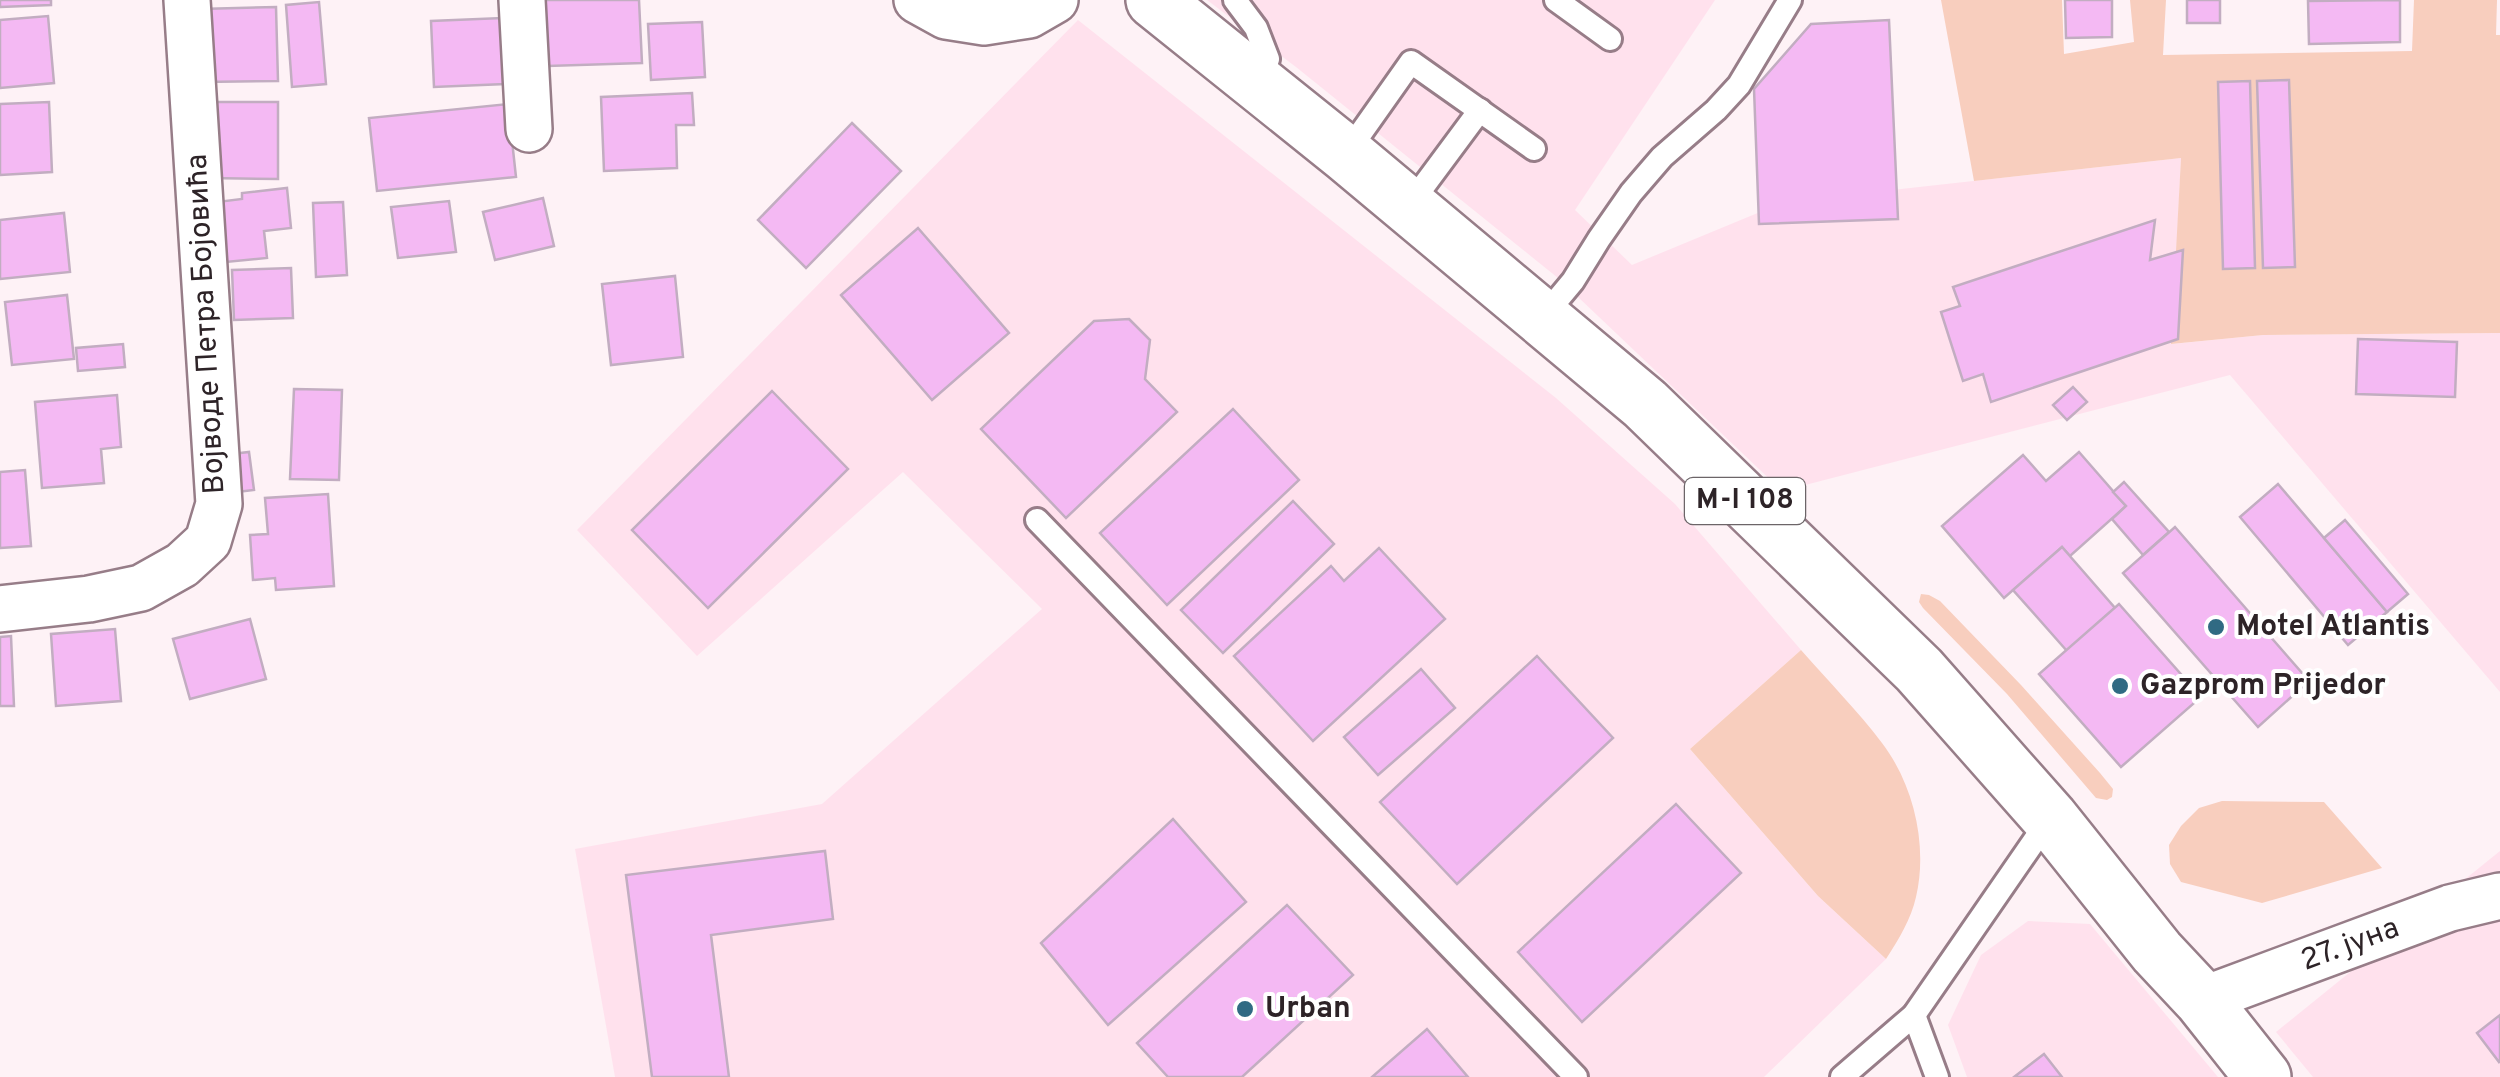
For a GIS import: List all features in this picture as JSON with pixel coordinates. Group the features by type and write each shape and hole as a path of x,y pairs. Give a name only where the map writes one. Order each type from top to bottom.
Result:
{"main road":[{"name":"M-I 108","path":"1154,0 1346,154 1645,404 1919,670 2050,818 2262,1077"}],"street":[{"name":"Војводе Петра Бојовића","path":"0,609 90,599 141,588 182,565 208,541 219,504 187,0"},
{"path":"522,0 529,129"},
{"path":"917,0 946,16 984,22 1029,15 1055,0"},
{"name":"27. јуна","path":"2202,1000 2450,908 2500,896"}],"lane":[{"path":"1235,0 1256,28 1268,58 1258,84"},
{"path":"1556,0 1610,39"},
{"path":"1543,317 1662,157 1739,85 1790,0"},
{"path":"1346,154 1411,62 1534,148"},
{"path":"1408,207 1480,110"},
{"path":"1037,520 1576,1077"},
{"path":"1842,1077 1914,1015 2050,818"},
{"path":"1914,1015 1937,1077"}],"shaded area":[{"path":"1207,0 1715,0 1575,210 1632,265 1784,202 2181,158 2172,344 2263,335 2500,333 2500,692 2230,375 1782,491 1558,278"},
{"path":"1941,0 2062,0 2064,54 2134,42 2130,0 2166,0 2163,55 2412,51 2414,0 2497,0 2500,333 2263,335 2171,344 2181,158 1974,181"},
{"path":"1078,20 1556,398 1675,504 1801,650 1690,749 1818,896 1886,959 1764,1077 615,1077 575,849 822,804 1042,609 903,472 697,656 577,530"},
{"path":"1921,594 1940,601 2021,685 2113,789 2112,797 2096,798 2007,694 1923,608 1919,602"},
{"path":"1801,650 1882,743 1903,778 1916,817 1920,857 1916,897 1904,929 1886,959 1818,896 1690,749"},
{"path":"2222,801 2324,802 2382,868 2262,903 2181,882 2170,864 2169,845 2199,808"},
{"path":"2500,851 2500,1077 2313,1077 2276,1032"},
{"path":"2028,921 2090,924 2218,1077 1967,1077 1948,1025 1981,955"}],"building":[{"path":"0,0 51,0 51,5 0,7"},
{"path":"545,0 639,0 642,63 548,66"},
{"path":"2065,0 2112,0 2112,37 2066,38"},
{"path":"2187,0 2220,0 2220,23 2187,23"},
{"path":"2400,0 2400,42 2309,44 2308,1"},
{"path":"319,2 326,84 292,87 286,5"},
{"path":"276,7 278,81 202,82 200,9"},
{"path":"48,16 54,83 0,88 0,20"},
{"path":"502,18 505,84 434,87 431,21"},
{"path":"1889,20 1898,219 1759,224 1754,89 1811,24"},
{"path":"702,22 705,77 651,80 648,24"},
{"path":"2289,80 2295,267 2263,268 2257,81"},
{"path":"2250,81 2255,268 2223,269 2218,82"},
{"path":"692,93 694,125 676,125 677,168 604,171 601,97"},
{"path":"49,102 52,172 0,175 0,104"},
{"path":"208,102 278,102 278,179 208,178"},
{"path":"508,104 516,177 377,191 369,118"},
{"path":"852,123 901,171 806,268 758,220"},
{"path":"287,188 291,228 264,231 267,258 216,263 209,203 242,199 242,193"},
{"path":"543,198 554,246 495,260 483,212"},
{"path":"449,201 456,252 398,258 391,207"},
{"path":"343,202 347,275 316,277 313,203"},
{"path":"64,213 70,272 0,279 0,220"},
{"path":"2155,220 2150,260 2183,250 2178,339 1991,402 1983,374 1963,381 1941,312 1960,306 1953,287"},
{"path":"918,228 1009,333 932,400 841,295"},
{"path":"291,268 293,318 234,320 232,270"},
{"path":"675,276 683,357 611,365 602,284"},
{"path":"67,295 74,359 12,365 5,302"},
{"path":"1129,319 1150,340 1145,379 1177,412 1066,518 981,429 1094,321"},
{"path":"2358,339 2457,342 2455,397 2356,394"},
{"path":"123,344 125,367 78,371 76,348"},
{"path":"2073,387 2087,402 2067,420 2053,405"},
{"path":"294,389 342,390 339,480 290,479"},
{"path":"772,391 848,469 708,608 632,530"},
{"path":"117,395 121,447 101,449 104,483 42,488 35,402"},
{"path":"1233,409 1299,480 1167,605 1100,533"},
{"path":"249,452 254,490 228,493 223,455"},
{"path":"2079,452 2126,506 2070,556 2062,547 2004,598 1942,526 2023,455 2046,481"},
{"path":"25,470 31,546 0,548 0,472"},
{"path":"2124,482 2169,532 2143,555 2112,519 2126,506 2113,492"},
{"path":"2278,484 2387,612 2348,645 2240,517"},
{"path":"328,494 334,586 276,590 275,578 253,580 250,535 268,534 265,498"},
{"path":"1293,501 1334,544 1223,653 1181,610"},
{"path":"2345,520 2408,594 2387,612 2324,538"},
{"name":"Motel Atlantis","path":"2175,527 2309,681 2258,727 2123,573"},
{"path":"2062,547 2115,608 2067,651 2013,590"},
{"path":"1379,548 1445,619 1313,741 1234,656 1331,566 1344,581"},
{"name":"Gazprom Prijedor","path":"2119,604 2201,697 2121,767 2039,674"},
{"path":"250,619 266,679 190,699 173,639"},
{"path":"115,629 121,701 56,706 51,634"},
{"path":"11,636 14,706 0,706 0,637"},
{"path":"1537,656 1613,738 1457,884 1380,802"},
{"path":"1421,669 1455,708 1378,775 1344,737"},
{"path":"1676,804 1741,873 1582,1022 1518,952"},
{"path":"1173,819 1246,902 1108,1025 1041,943"},
{"path":"825,851 833,919 711,935 729,1077 652,1077 626,875"},
{"name":"Urban","path":"1287,905 1353,975 1242,1077 1168,1077 1137,1043"},
{"path":"2500,1015 2500,1061 2499,1062 2477,1033"},
{"path":"1427,1029 1468,1077 1372,1077"},
{"path":"2044,1054 2062,1077 2014,1077"}],"place":[{"name":"Motel Atlantis","path":"2216,627"},
{"name":"Gazprom Prijedor","path":"2120,686"},
{"name":"Urban","path":"1245,1009"}]}
